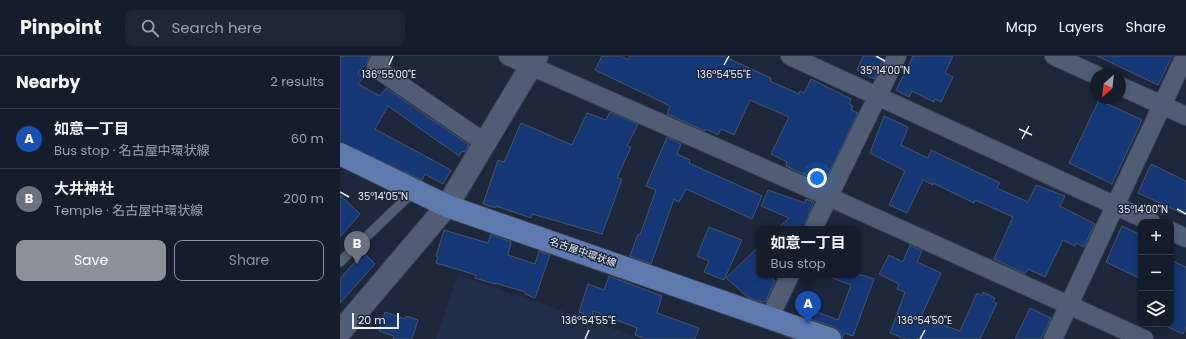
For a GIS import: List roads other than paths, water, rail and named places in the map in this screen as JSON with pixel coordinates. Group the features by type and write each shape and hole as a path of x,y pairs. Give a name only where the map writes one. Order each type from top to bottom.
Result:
{"main road":[{"name":"名古屋中環状線","path":"340,154 447,206 830,339"}],"street":[{"path":"381,56 376,68 485,143"},
{"path":"508,56 534,61 1067,306 1144,339"},
{"path":"790,56 1144,219"},
{"path":"814,226 897,56"},
{"path":"1054,56 1090,72"},
{"path":"1052,339 1114,206 1163,106 1185,56"},
{"path":"340,332 447,206 534,61"},
{"path":"1126,89 1186,116"},
{"path":"1174,232 1186,238"},
{"path":"770,317 789,278"}],"lane":[{"path":"340,262 415,190"}],"place":[{"name":"大井神社","path":"357,264"},
{"name":"如意一丁目","path":"808,324"}]}
